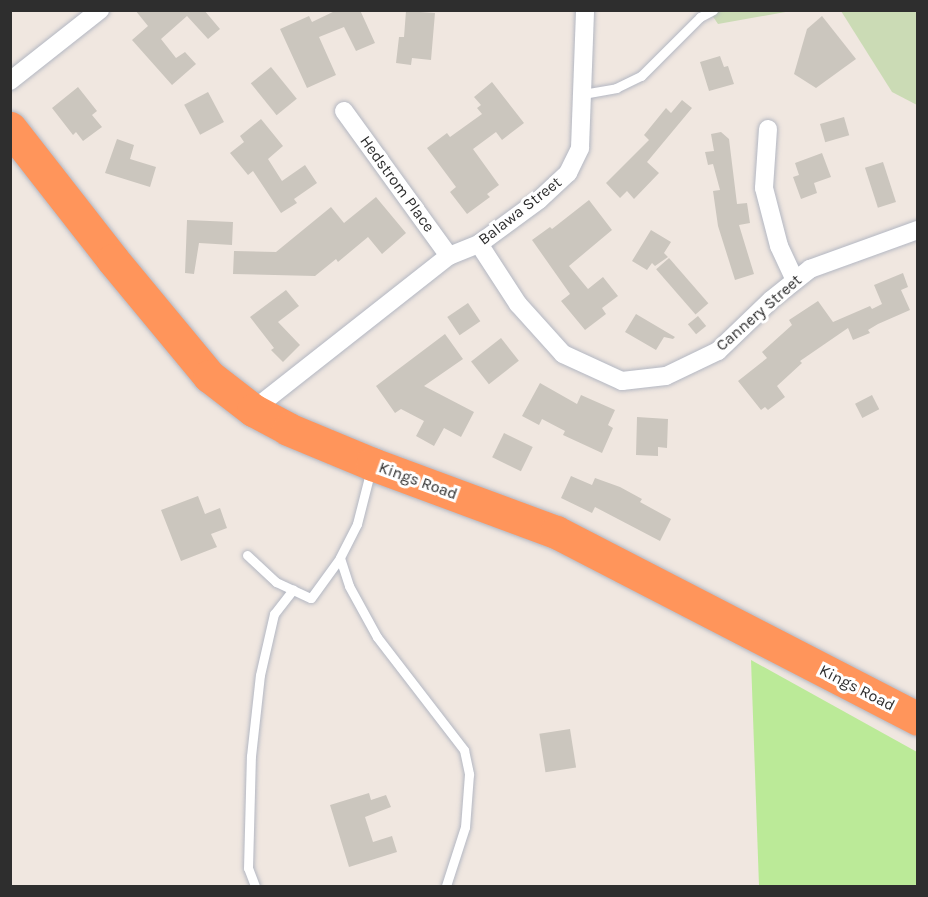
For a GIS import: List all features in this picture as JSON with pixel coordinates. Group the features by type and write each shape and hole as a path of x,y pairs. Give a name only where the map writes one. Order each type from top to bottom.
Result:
{"highway":[{"name":"Kings Road","path":"10,128 113,260 209,376 253,410 288,429 372,464 556,532 918,719"}],"street":[{"path":"10,81 100,10"},
{"name":"Balawa Street","path":"253,410 449,256 479,244 539,200 568,173 580,148 585,10"},
{"name":"Hedstrom Place","path":"344,111 449,256"},
{"path":"768,129 764,188 779,246 795,281"},
{"name":"Cannery Street","path":"479,244 518,304 563,354 622,381 666,376 718,351 810,269 918,230"}],"lane":[{"path":"583,94 616,88 641,76 700,17 713,10"},
{"path":"247,555 276,582 311,598 340,558 357,524 372,464"},
{"path":"340,558 349,586 377,637 464,750 469,774 465,827 446,886"},
{"path":"255,886 248,868 251,756 260,675 274,614 293,590"}],"green space":[{"path":"709,11 791,11 718,24"},
{"path":"841,11 917,11 917,105 892,92"},
{"path":"751,660 917,752 917,886 759,886"}],"building":[{"path":"135,10 204,10 220,29 208,39 187,16 161,39 176,58 185,52 196,64 172,85 132,40 148,26"},
{"path":"337,10 360,10 375,43 356,51 344,27 319,37 336,75 307,88 280,29 309,16 312,22"},
{"path":"406,11 435,13 431,60 412,58 411,65 396,63 399,37 404,37"},
{"path":"822,16 856,59 816,88 794,74 807,29"},
{"path":"720,56 724,67 728,66 734,84 709,91 700,62"},
{"path":"271,67 297,99 277,115 251,83"},
{"path":"492,82 524,123 502,140 496,132 473,149 499,185 487,194 490,197 467,214 450,192 456,187 427,148 447,133 450,137 482,114 477,108 481,105 474,97"},
{"path":"78,87 97,111 92,115 102,127 83,141 76,132 73,135 52,108"},
{"path":"208,92 224,122 200,135 184,105"},
{"path":"682,100 692,108 647,162 659,173 634,199 627,191 620,198 606,183 649,140 644,135 666,108 671,113"},
{"path":"844,117 849,135 825,142 820,124"},
{"path":"261,119 283,146 268,159 282,181 305,165 317,183 294,199 297,203 281,213 253,171 248,175 230,153 244,142 240,136"},
{"path":"721,132 729,139 737,204 747,203 750,223 739,225 754,274 735,280 718,226 713,191 720,190 713,164 708,165 705,152 714,151 711,134"},
{"path":"117,139 134,145 130,159 156,167 150,187 105,173"},
{"path":"822,153 831,177 814,183 817,193 801,199 793,177 799,175 795,163"},
{"path":"883,162 896,202 878,208 865,168"},
{"path":"376,197 406,233 382,254 368,237 338,262 336,259 315,276 233,274 234,251 276,252 331,207 344,223"},
{"path":"589,200 612,230 569,266 588,289 603,277 618,296 602,308 606,314 585,330 561,301 570,294 532,240 550,227 552,229"},
{"path":"187,220 233,222 232,245 199,243 194,274 185,273"},
{"path":"651,230 671,242 664,253 668,257 655,266 652,263 647,270 632,261"},
{"path":"669,258 708,303 696,314 656,269"},
{"path":"903,273 908,287 901,290 910,310 878,324 868,330 870,333 853,340 848,328 800,361 802,363 777,386 785,397 768,410 765,407 761,410 738,381 767,358 762,352 792,325 789,320 818,301 833,322 870,306 872,309 882,304 874,285"},
{"path":"286,290 299,306 278,322 300,345 283,362 271,350 274,348 250,317"},
{"path":"468,303 480,321 460,335 447,317"},
{"path":"636,314 675,337 673,339 664,337 656,350 625,332"},
{"path":"698,316 706,326 696,334 688,324"},
{"path":"445,334 463,359 424,386 474,412 461,437 444,428 434,446 416,436 424,421 401,409 395,413 376,386"},
{"path":"501,338 519,361 489,384 471,361"},
{"path":"540,383 577,404 581,395 615,410 608,425 613,428 602,453 563,435 565,431 542,419 539,425 522,416"},
{"path":"872,395 879,409 862,418 855,404"},
{"path":"637,417 668,419 667,448 658,447 658,456 636,455"},
{"path":"504,433 533,447 521,471 492,457"},
{"path":"571,476 592,485 595,478 620,487 642,499 640,502 671,519 660,541 595,507 592,513 561,498"},
{"path":"198,496 205,514 220,508 227,528 211,534 217,547 181,561 161,510"},
{"path":"570,729 576,768 545,772 539,734"},
{"path":"369,793 371,800 386,795 391,807 365,817 373,842 392,836 397,852 349,867 330,805"}]}
